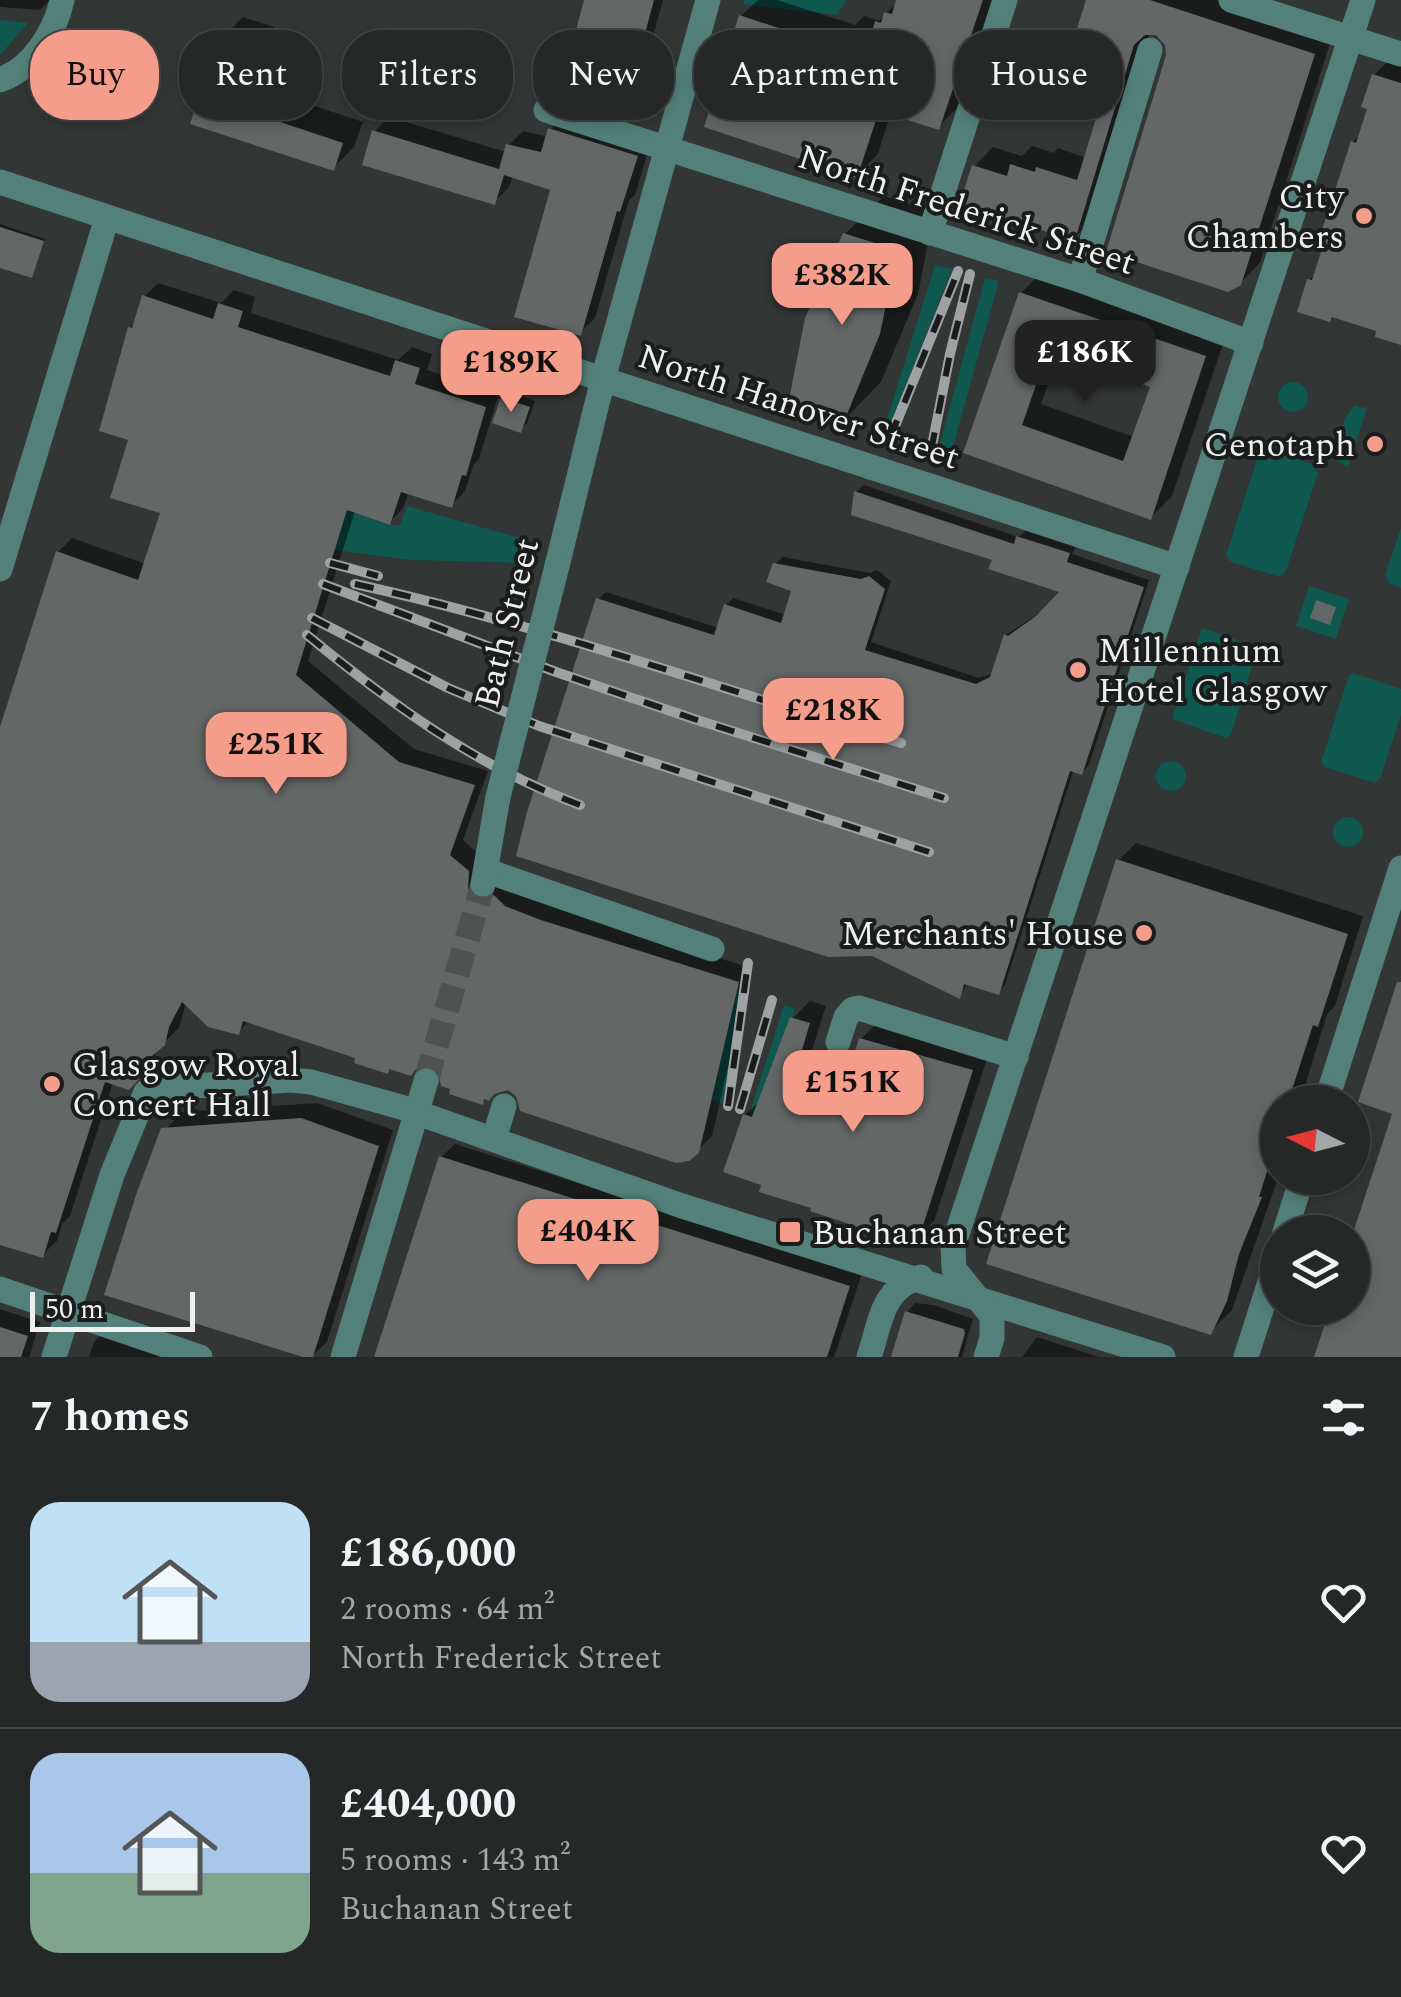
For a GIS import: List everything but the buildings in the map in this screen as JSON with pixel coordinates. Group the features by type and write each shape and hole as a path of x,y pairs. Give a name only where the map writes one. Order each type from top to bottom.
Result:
{"street":[{"path":"0,80 32,57 57,19 62,0"},
{"name":"Bath Street","path":"708,0 602,379 498,797 485,878 712,948"},
{"path":"930,232 1005,0"},
{"path":"1231,0 1401,54"},
{"path":"900,1267 933,1270 952,1246 1363,0"},
{"path":"1080,280 1150,50"},
{"name":"North Frederick Street","path":"578,120 1080,280 1250,343"},
{"name":"North Hanover Street","path":"0,182 1177,567"},
{"path":"0,569 107,218"},
{"path":"1332,1085 1394,914 1401,868"},
{"path":"838,1042 846,1017 853,1008 859,1008 1016,1057"},
{"path":"54,1357 112,1174 146,1092 291,1080 311,1082 416,1112 682,1210 900,1267 978,1299 1163,1357"},
{"path":"342,1357 426,1081"},
{"path":"494,1138 504,1106"},
{"path":"952,1246 954,1269 988,1307 994,1325 986,1357"},
{"path":"869,1357 900,1267"},
{"path":"0,1289 200,1357"},
{"path":"1246,1357 1260,1313"}],"green space":[{"path":"744,0 846,0 837,15 743,4"},
{"path":"0,20 28,23 0,55"},
{"path":"935,265 952,269 885,438 881,438"},
{"path":"985,278 999,281 950,457 937,454"},
{"path":"1293,382 1304,386 1308,397 1304,408 1293,412 1282,408 1278,397 1282,386"},
{"path":"1355,406 1367,408 1348,467 1337,461 1336,447 1343,424"},
{"path":"1269,450 1311,464 1318,473 1286,571 1280,577 1231,562 1226,555 1258,456"},
{"path":"407,506 530,541 525,563 412,560 334,550 347,510 400,525"},
{"path":"1401,528 1401,588 1389,583 1385,575"},
{"path":"1309,586 1349,599 1336,639 1296,626"},
{"path":"1202,628 1258,647 1231,734 1226,738 1172,719"},
{"path":"1349,675 1401,689 1401,715 1380,779 1375,783 1325,767 1321,762"},
{"path":"1171,761 1185,770 1186,776 1177,790 1171,791 1157,782 1156,776 1165,762"},
{"path":"1348,817 1359,821 1363,832 1359,843 1348,847 1337,843 1333,832 1337,821"},
{"path":"737,989 745,991 722,1103 712,1100"},
{"path":"784,1005 795,1009 756,1114 750,1112"}],"tunnel":[{"path":"426,1081 483,884"}],"railway":[{"path":"890,438 958,271"},
{"path":"931,451 970,274"},
{"path":"330,563 378,576"},
{"path":"323,584 556,672 944,798"},
{"path":"355,584 562,638 901,743"},
{"path":"312,618 448,688 539,726 929,852"},
{"path":"307,635 436,732 506,772 580,805"},
{"path":"728,1106 748,963"},
{"path":"740,1109 772,1000"}],"place":[{"name":"City Chambers","path":"1364,216"},
{"name":"Cenotaph","path":"1375,444"},
{"name":"Millennium Hotel Glasgow","path":"1078,670"},
{"name":"Merchants' House","path":"1144,933"},
{"name":"Glasgow Royal Concert Hall","path":"52,1084"},
{"name":"Buchanan Street","path":"790,1232"}]}
